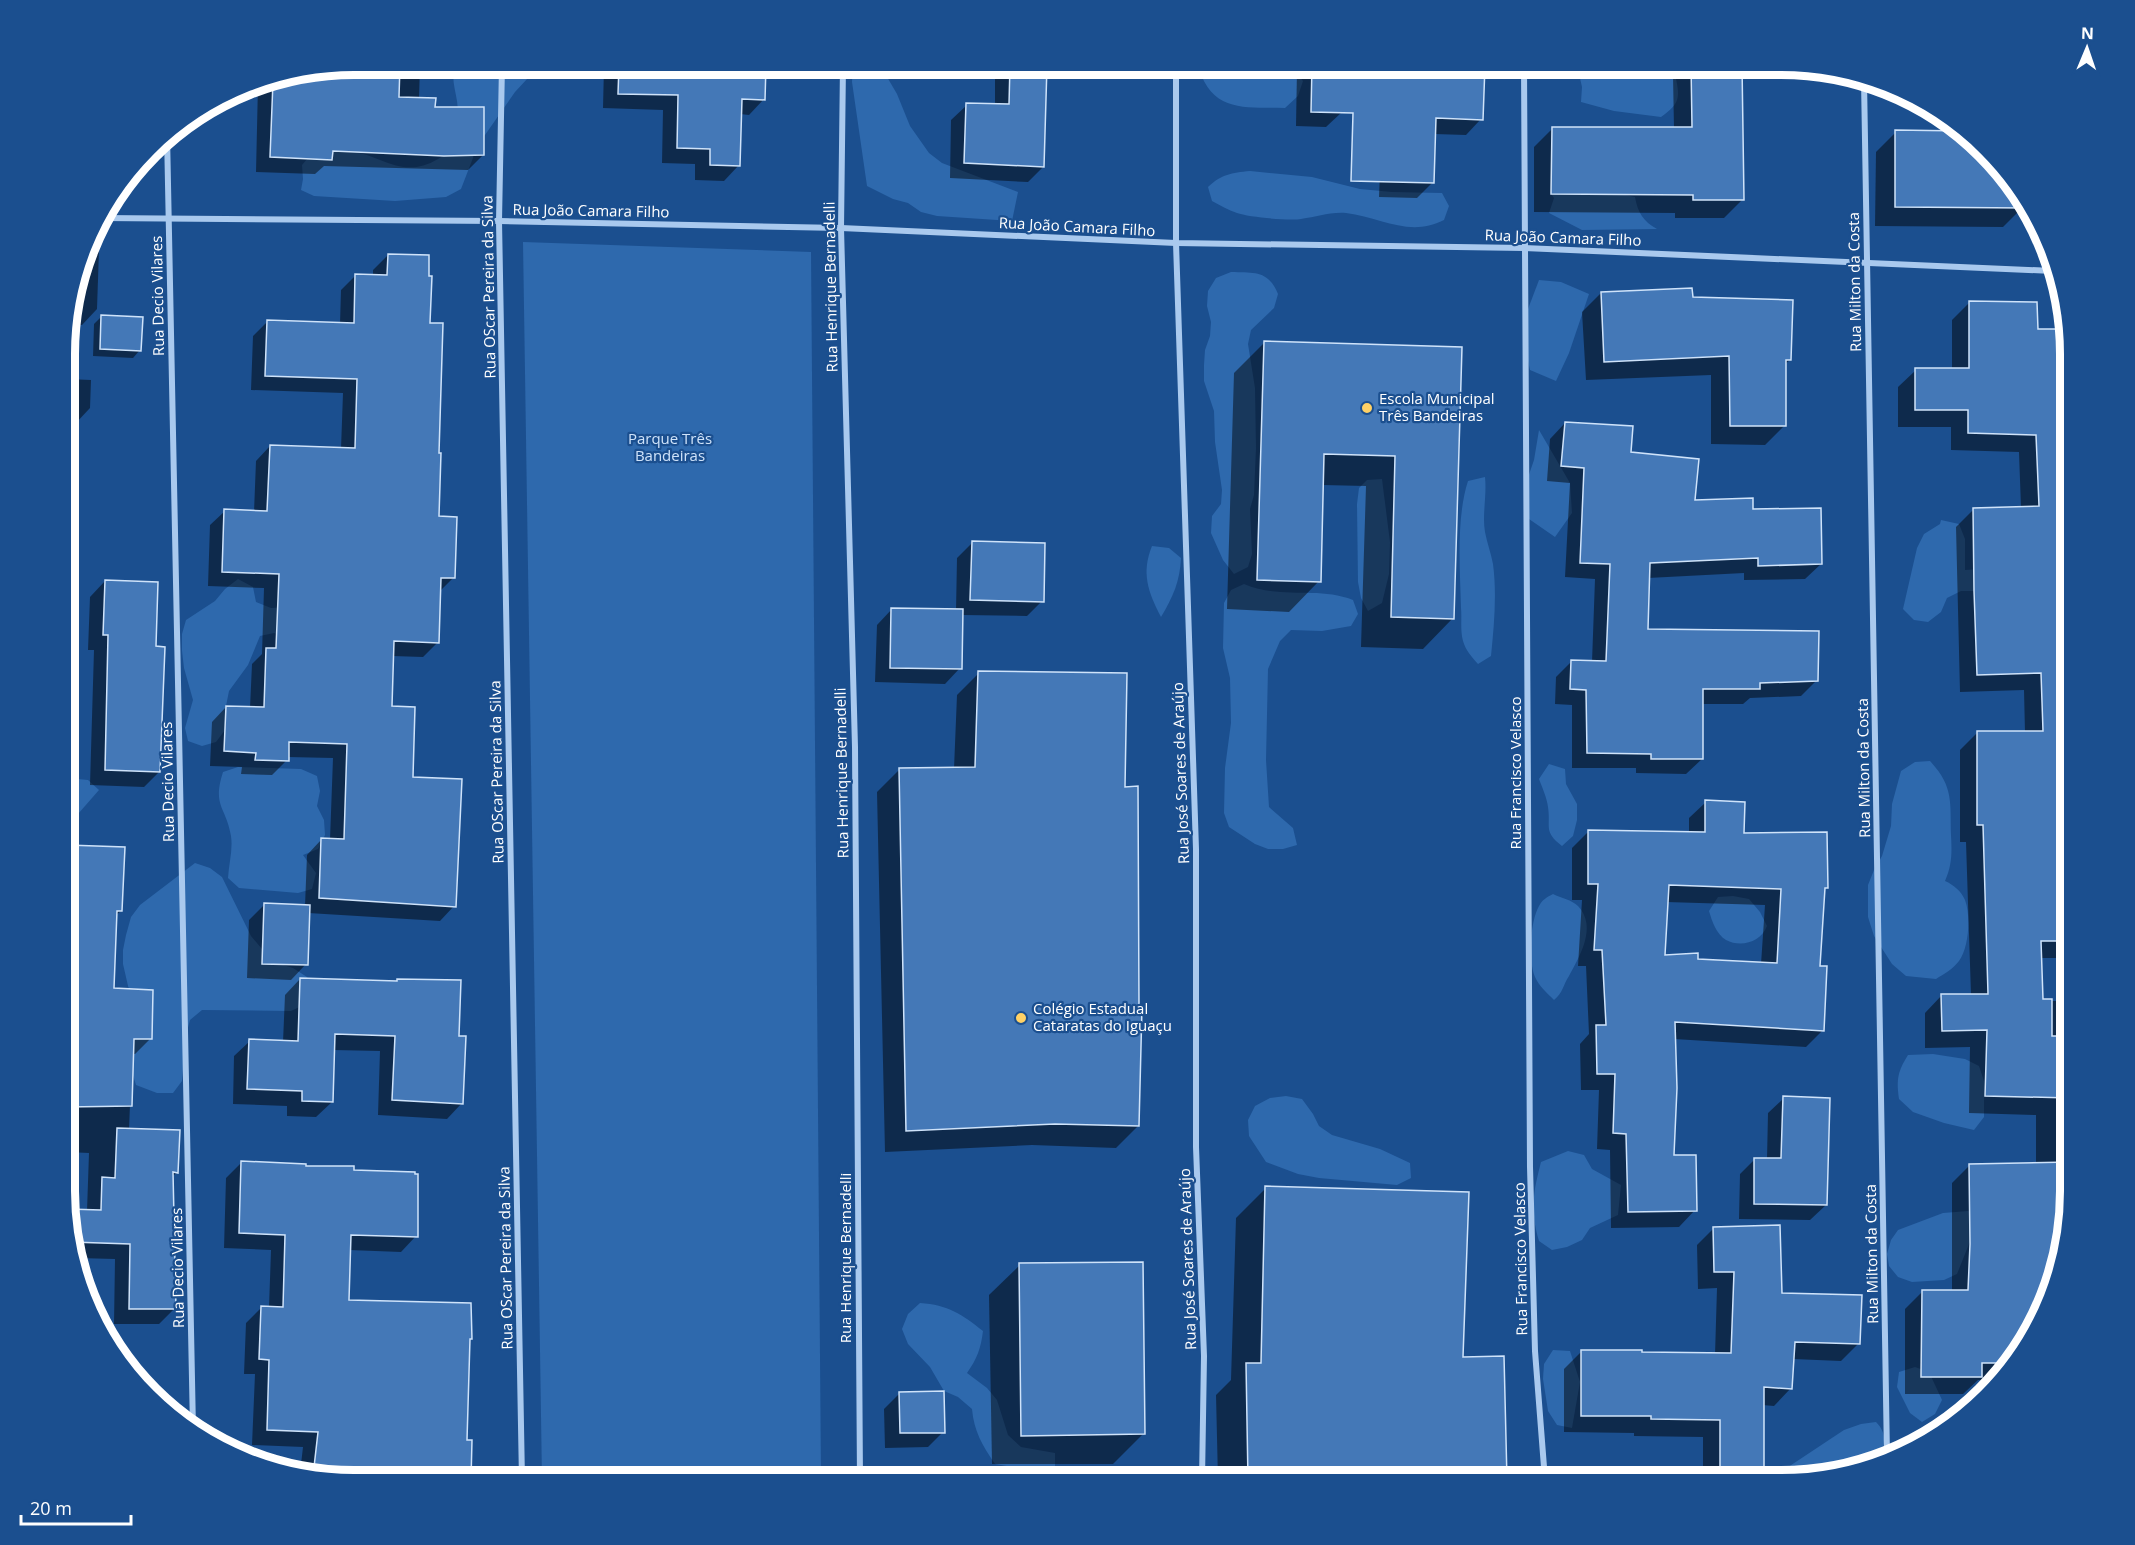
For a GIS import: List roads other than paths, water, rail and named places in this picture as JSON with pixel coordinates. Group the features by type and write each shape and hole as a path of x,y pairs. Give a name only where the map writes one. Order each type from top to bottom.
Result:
{"street":[{"name":"Rua OScar Pereira da Silva","path":"502,75 499,221 522,1470"},
{"name":"Rua Henrique Bernadelli","path":"843,75 841,228 855,747 860,1470"},
{"name":"Rua José Soares de Araújo","path":"1176,75 1176,243 1196,849 1196,1147 1204,1356 1202,1470"},
{"name":"Rua Francisco Velasco","path":"1524,75 1530,1178 1535,1351 1544,1470"},
{"name":"Rua Milton da Costa","path":"1864,88 1887,1449"},
{"name":"Rua Decio Vilares","path":"167,147 194,1419"},
{"name":"Rua João Camara Filho","path":"110,218 499,221 841,228 1176,243 1524,248 2047,271"}],"place":[{"name":"Escola Municipal Três Bandeiras","path":"1367,408"},
{"name":"Colégio Estadual Cataratas do Iguaçu","path":"1021,1018"}],"park label":[{"name":"Parque Três Bandeiras","path":"670,448"}]}
